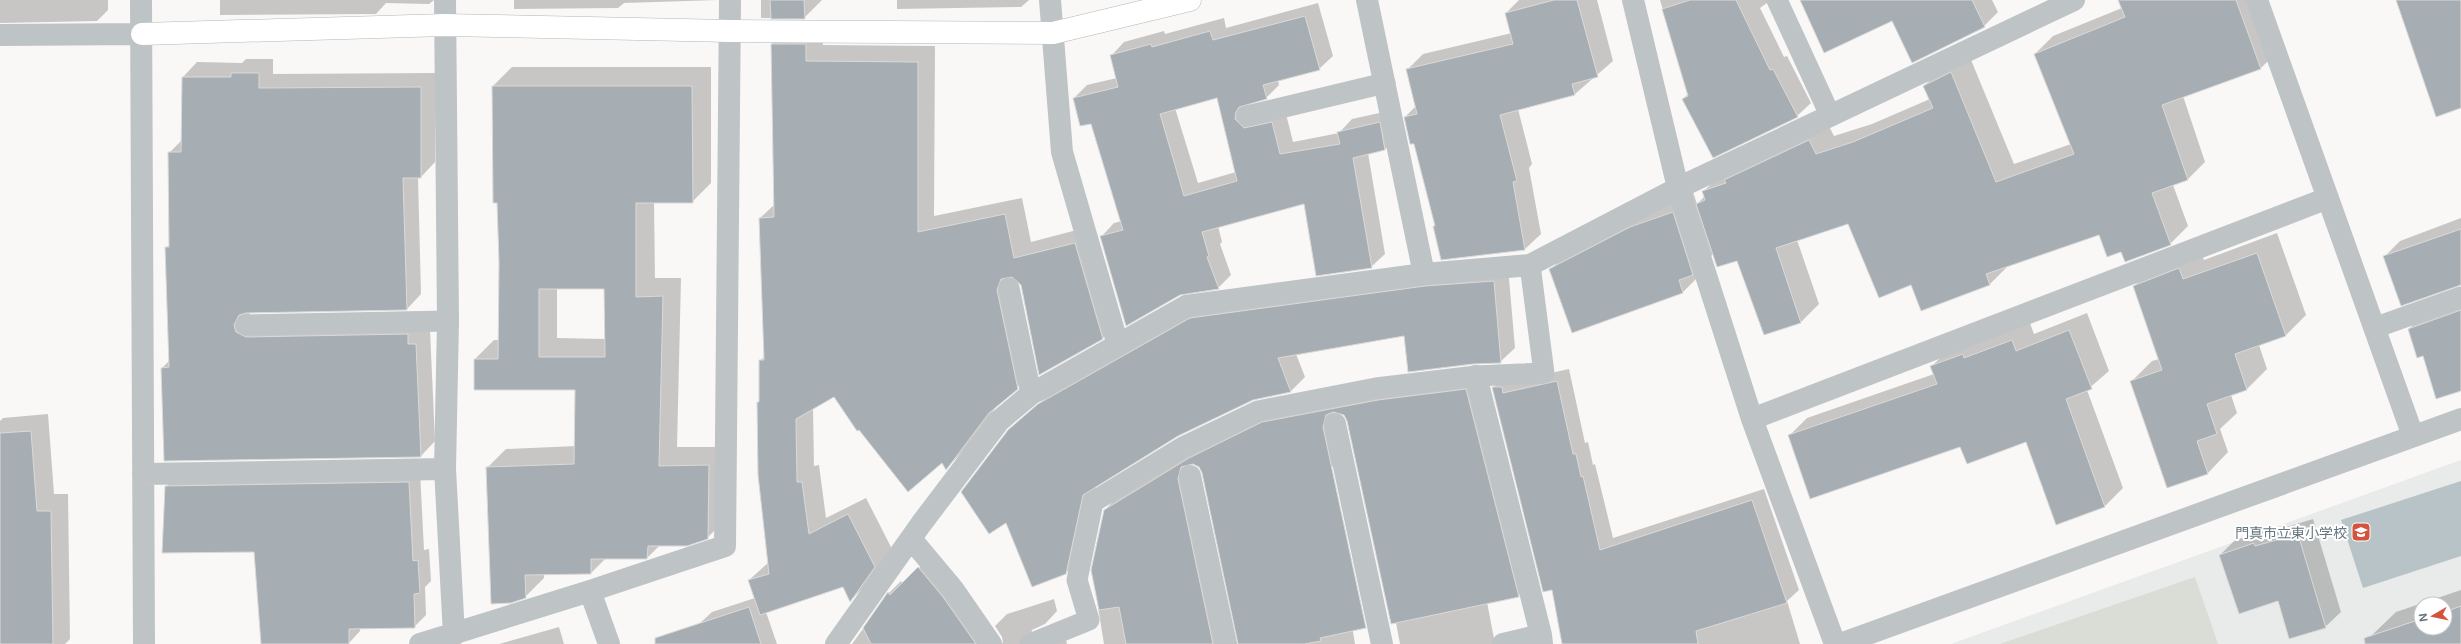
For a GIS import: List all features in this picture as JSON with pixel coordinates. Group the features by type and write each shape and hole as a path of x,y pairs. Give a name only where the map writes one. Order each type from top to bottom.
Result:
{"street":[{"path":"141,0 144,644"},
{"path":"445,0 448,321 445,469 454,635"},
{"path":"420,644 454,635 725,546 730,0"},
{"path":"1050,0 1062,152 1118,345"},
{"path":"0,35 142,34 446,25 730,31 1053,33 1190,0"},
{"path":"1367,0 1424,274"},
{"path":"1633,0 1678,188 1752,419 1835,644"},
{"path":"838,643 912,540 921,524 999,421 1031,394 1186,306 1424,274 1530,265 1678,188 2073,0"},
{"path":"2257,0 2413,436"},
{"path":"1752,419 2328,198"},
{"path":"1476,376 1541,639 1503,644"},
{"path":"1840,644 2461,419"},
{"path":"1335,424 1382,644"},
{"path":"143,474 445,469"},
{"path":"1190,476 1226,644"},
{"path":"912,540 953,589 991,644"},
{"path":"590,591 609,644"}],"lane":[{"path":"1777,0 1830,115"},
{"path":"1247,116 1385,83"},
{"path":"1030,644 1090,620 1077,580 1093,502 1183,447 1258,410 1376,388 1476,376 1544,373 1530,265"},
{"path":"1009,288 1031,394"},
{"path":"2374,328 2461,297"},
{"path":"246,325 448,321"}],"shaded area":[{"name":"門真市立東小学校","path":"2461,460 2461,644 1951,644"},
{"path":"2461,481 2461,556 2363,588 2341,520"},
{"path":"2195,577 2218,644 2000,644"}],"building":[{"path":"770,0 804,0 805,19 771,19"},
{"path":"1554,0 1577,0 1598,77 1572,84 1575,95 1500,115 1517,181 1513,182 1525,250 1441,260 1433,226 1435,226 1414,144 1410,144 1404,117 1417,114 1406,69 1513,44 1505,13"},
{"path":"1690,0 1736,0 1770,70 1773,69 1798,117 1713,158 1682,99 1688,96 1662,9"},
{"path":"1800,0 1972,0 1985,27 1912,63 1892,21 1824,53"},
{"path":"2118,0 2236,0 2261,69 2162,105 2188,180 2152,193 2171,245 2125,262 2121,252 2107,257 2099,235 1986,274 1990,285 1921,311 1911,285 1879,298 1848,224 1776,248 1801,323 1764,335 1737,261 1717,267 1696,204 1705,200 1702,191 1726,183 1724,180 1809,140 1816,154 1853,142 1933,108 1923,86 1951,72 1996,182 2074,154 2034,54 2125,17"},
{"path":"2396,0 2461,0 2461,108 2436,117"},
{"path":"1305,16 1320,70 1263,85 1267,99 1239,107 1236,112 1235,119 1244,128 1272,122 1280,154 1340,144 1337,132 1380,122 1385,150 1353,158 1372,268 1316,276 1304,204 1202,232 1209,256 1207,257 1219,289 1180,295 1126,326 1100,236 1123,230 1091,124 1080,126 1073,98 1118,87 1110,55 1151,44 1152,47 1210,31 1213,40","holes":["1217,98 1237,181 1184,196 1160,114"]},
{"path":"771,44 806,44 806,61 918,62 918,232 1005,214 1014,258 1075,243 1103,339 1039,375 1021,285 1012,277 1001,279 997,290 1018,389 989,413 946,470 942,463 908,492 859,430 857,431 834,397 796,419 797,482 802,482 809,534 848,514 875,567 850,602 843,587 760,615 748,580 769,574 758,475 757,402 759,402 759,360 764,360 759,218 774,217"},
{"path":"231,73 259,73 259,88 421,87 421,178 403,178 407,310 246,313 239,315 234,325 236,332 246,337 408,334 408,344 416,344 421,457 164,461 161,368 169,367 165,247 169,247 168,152 181,152 182,77 231,77"},
{"path":"492,86 692,86 693,203 636,203 636,297 663,296 659,466 709,465 708,539 687,546 648,546 647,559 591,559 591,574 525,575 526,598 511,603 491,604 486,467 574,464 575,390 474,390 474,359 498,359 499,263 497,203 493,203","holes":["539,289 604,289 605,357 539,357"]},
{"path":"1673,212 1693,275 1679,280 1683,293 1572,333 1549,269 1630,227"},
{"path":"2461,229 2461,285 2401,306 2383,256"},
{"path":"2257,253 2286,336 2235,354 2247,390 2207,404 2217,434 2197,441 2208,474 2167,488 2130,381 2162,370 2133,286 2179,268 2183,279"},
{"path":"1494,281 1501,363 1473,364 1408,372 1404,336 1278,358 1291,392 1253,400 1178,436 1083,495 1066,574 1032,587 1006,523 989,534 961,492 1008,430 1038,404 1190,318 1425,286"},
{"path":"2461,310 2461,391 2436,399 2423,356 2417,358 2408,329"},
{"path":"2069,330 2092,389 2066,399 2105,507 2056,525 2026,442 1967,464 1960,447 1810,499 1788,435 1937,384 1930,366 1963,354 1964,358 2012,340 2016,351"},
{"path":"1557,381 1573,454 1576,454 1581,477 1583,476 1600,550 1752,500 1787,603 1696,631 1698,644 1562,644 1552,590 1543,592 1492,387 1502,387 1503,393"},
{"path":"1466,389 1519,597 1391,624 1347,421 1344,415 1333,412 1326,415 1323,427 1366,628 1320,638 1321,641 1304,644 1238,644 1202,473 1199,467 1193,464 1181,467 1178,479 1213,644 1126,644 1119,607 1099,610 1091,570 1104,510 1189,458 1262,422 1378,400"},
{"path":"31,431 37,511 51,511 53,644 0,644 0,433"},
{"path":"409,482 413,561 418,560 420,593 414,594 415,628 349,629 349,644 261,644 254,552 162,553 165,486"},
{"path":"2298,534 2326,628 2289,639 2278,601 2239,614 2219,555 2254,543 2255,546"},
{"path":"918,567 943,597 976,644 871,644 863,628 888,592 890,595"},
{"path":"2461,606 2461,644 2365,644 2364,638 2413,622 2413,636 2453,636 2453,609"},
{"path":"749,607 761,644 655,644 655,638"}],"place":[{"name":"門真市立東小学校","path":"2361,532"}]}
